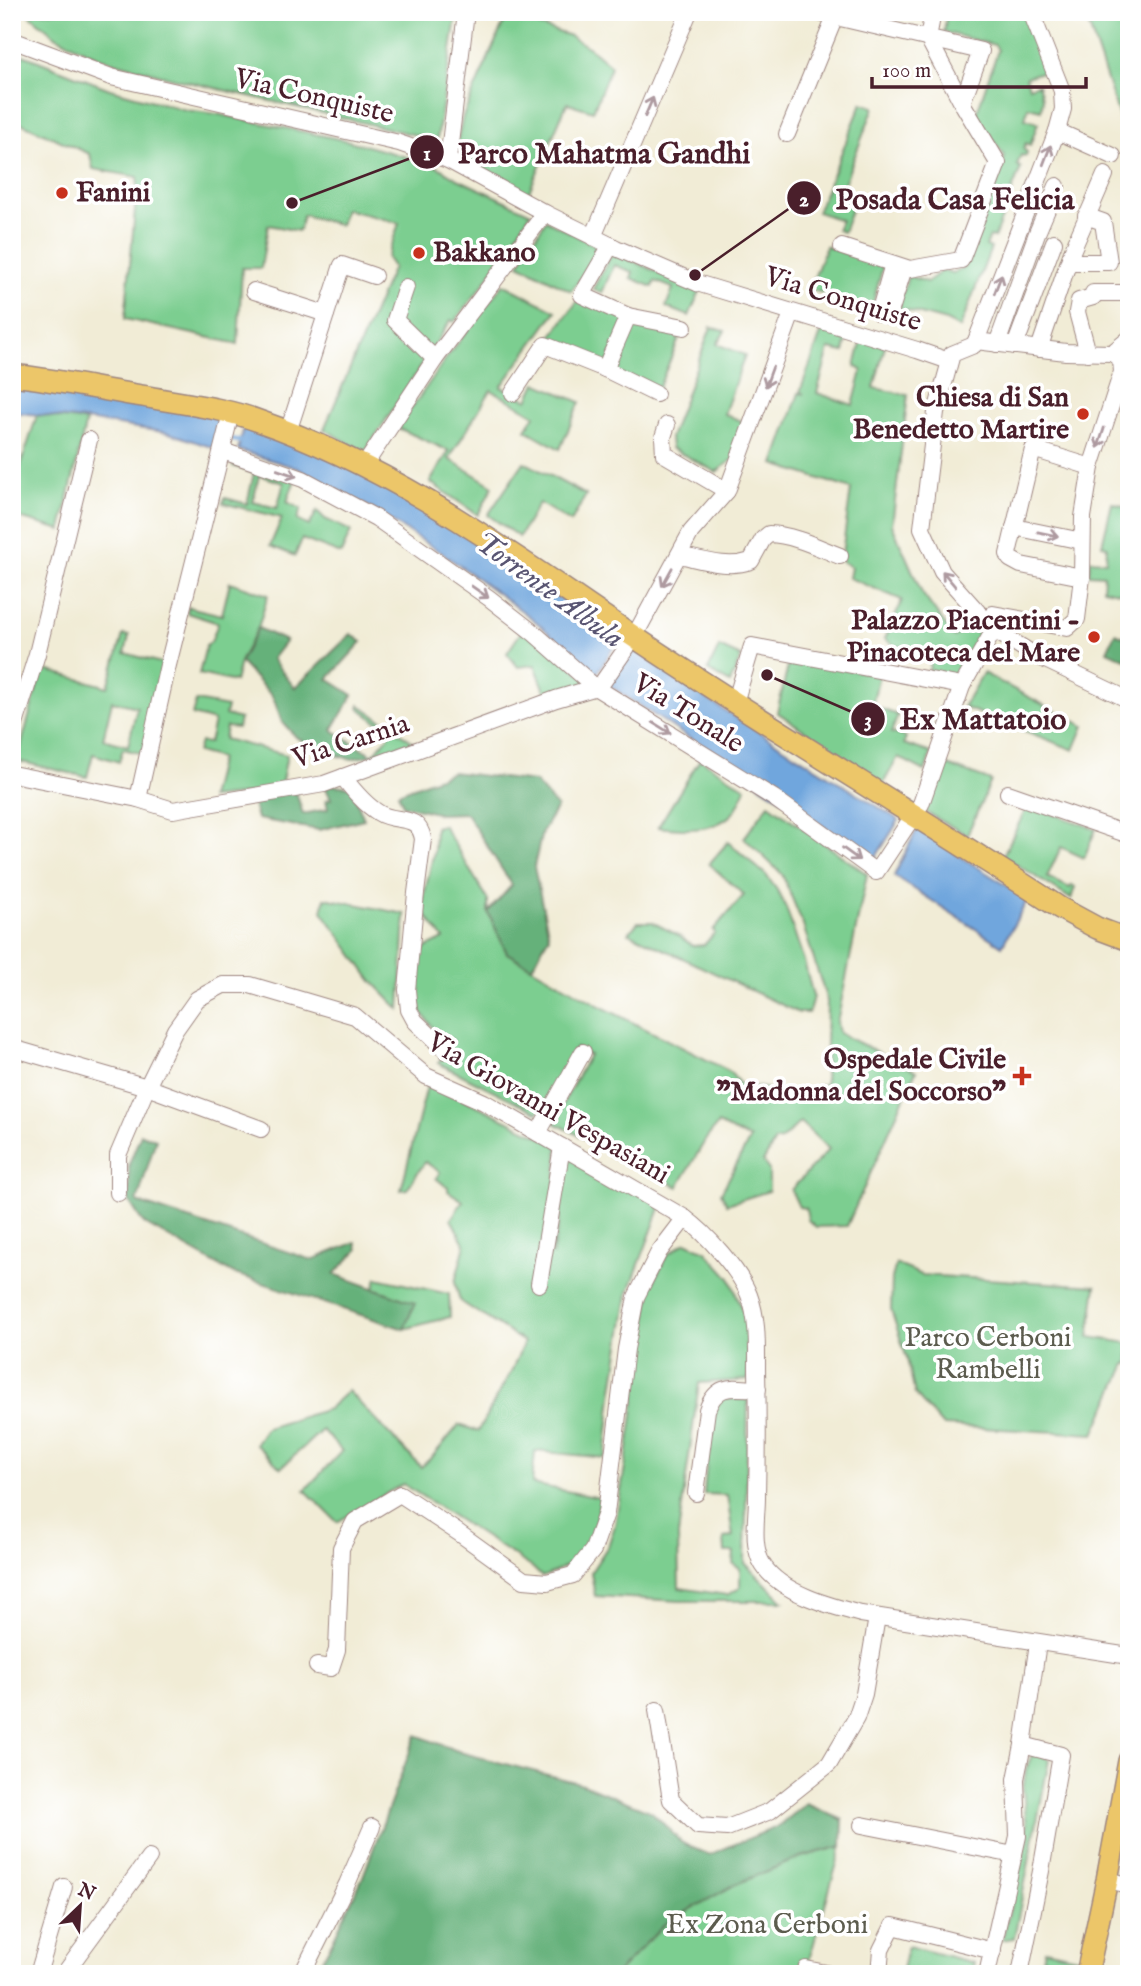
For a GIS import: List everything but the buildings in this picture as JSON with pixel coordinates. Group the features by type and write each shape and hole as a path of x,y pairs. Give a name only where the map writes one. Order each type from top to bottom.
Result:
{"main road":[{"path":"12,375 260,421 364,466 449,512 631,642 735,703 910,823 1069,914 1129,940"},
{"path":"1087,1974 1129,1761"}],"street":[{"path":"448,160 466,12"},
{"path":"593,237 689,12"},
{"path":"815,12 981,51 962,103"},
{"path":"842,247 910,269 961,260 998,163 928,38 933,12"},
{"path":"1031,12 1062,91 1063,109 1057,131 976,341 974,345 952,354 949,361 936,412 922,528 942,572 994,630 1033,654 1129,700"},
{"path":"787,134 835,17"},
{"name":"Via Conquiste","path":"12,40 111,77 398,143 448,160 593,237 697,283 949,361"},
{"path":"1057,131 1113,156"},
{"path":"1039,349 1086,216 1105,175"},
{"path":"998,344 1037,233 1057,186"},
{"path":"364,466 435,359 545,213"},
{"path":"1020,226 1054,242 1071,256 1109,262 1103,222 1086,216"},
{"path":"1015,346 1054,242"},
{"path":"611,245 582,295 628,316 684,327"},
{"path":"288,432 342,265 374,276"},
{"path":"884,314 899,266"},
{"path":"406,288 395,320 435,359"},
{"path":"254,291 326,314"},
{"path":"1088,353 1077,312 1079,301 1093,297 1093,293 1129,293"},
{"path":"1053,306 1077,312"},
{"path":"598,687 631,642 691,531 727,491 792,313"},
{"path":"605,369 628,316"},
{"path":"976,341 1039,349 1112,353 1129,340"},
{"path":"513,393 545,345 605,369 656,394"},
{"path":"910,823 926,793 962,686 994,630 993,614 1067,628 1077,619 1083,577 1083,517 1091,467 1125,374 1121,360 1112,353"},
{"path":"138,799 168,665 230,417"},
{"path":"667,425 663,436 664,454 727,491"},
{"path":"12,734 37,654 89,440"},
{"path":"1083,577 1021,565 1010,559 1008,554 1032,449 1091,467"},
{"name":"Via Tonale","path":"222,451 303,479 376,518 489,598 598,687 879,868 910,823"},
{"path":"1014,527 1082,541"},
{"path":"679,555 739,565 751,561 763,539 769,534 799,540 840,556"},
{"path":"735,703 752,646 962,686"},
{"name":"Via Carnia","path":"12,774 138,799 173,810 324,784 556,699 598,687"},
{"path":"343,778 380,814 406,819 417,825 422,832 407,990 409,1010 415,1021 446,1051"},
{"path":"1008,793 1129,835"},
{"name":"Via Giovanni Vespasiani","path":"118,1193 118,1155 175,1030 197,999 223,985 250,985 355,1016 426,1076 484,1102 685,1218 731,1266 748,1292 756,1321 759,1440 756,1542 761,1562 774,1577 803,1594 831,1605 877,1617"},
{"path":"12,1048 147,1087 261,1129"},
{"path":"538,1133 583,1052"},
{"path":"539,1284 562,1147"},
{"path":"317,1666 331,1668 337,1650 341,1548 355,1521 400,1494 524,1580 547,1582 573,1574 593,1550 606,1513 626,1349 636,1297 663,1245 685,1218"},
{"path":"696,1493 711,1398 725,1388 758,1389"},
{"path":"657,1710 671,1800 698,1826 727,1828 770,1811 829,1764 856,1718 864,1694 877,1617 1129,1656"},
{"path":"987,1974 1018,1836 1016,1779 1038,1643"},
{"path":"1020,1974 1061,1755 1023,1745"},
{"path":"862,1825 1014,1855"},
{"path":"302,1974 372,1827"},
{"path":"64,1974 149,1858"},
{"path":"1107,1880 1129,1885"},
{"path":"38,1974 64,1887"},
{"path":"879,1974 881,1950 893,1926 993,1951"},
{"path":"806,1969 831,1974"}],"green space":[{"path":"26,12 457,12 437,140 172,78 100,58 57,37"},
{"path":"947,12 1027,12 1048,70 1026,77 1029,87 1038,84 1043,100 1041,110 1028,107 1025,119 1038,123 1030,145 1026,143 1023,149 1027,152 1026,156 1021,155 1017,165 1021,168 1006,205 1003,204 999,213 1003,215 994,238 990,237 986,246 991,248 960,328 946,321 898,308 908,276 927,282 943,270 953,273 963,269 1005,157 976,115 998,50 995,45 944,32"},
{"path":"1086,12 1129,12 1129,154 1086,17"},
{"path":"507,15 570,36 590,48 611,66 593,111 567,103 528,194 480,170 462,156 457,142 463,116"},
{"path":"23,55 110,89 186,110 349,141 414,159 438,167 531,213 483,285 454,322 451,320 365,452 324,429 393,267 387,258 399,223 345,209 340,225 303,215 299,231 268,225 261,268 242,268 238,344 125,319 138,177 93,169 90,154 12,119 12,74"},
{"path":"862,103 874,107 838,199 853,205 843,232 837,230 841,220 817,212"},
{"path":"546,220 602,249 571,291 519,264"},
{"path":"826,246 883,266 871,310 810,289"},
{"path":"613,252 700,291 689,316 666,307 673,288 655,281 653,287 631,278 633,272 614,265 602,293 593,289"},
{"path":"503,284 556,311 501,387 528,400 536,383 580,402 560,449 526,430 535,415 491,390 449,459 493,486 478,515 430,482 449,451 398,428"},
{"path":"582,295 628,316 605,369 545,345"},
{"path":"636,318 684,327 656,394 611,372"},
{"path":"711,327 725,331 717,344 745,355 724,414 747,423 735,458 716,472 671,448 670,438"},
{"path":"823,328 848,336 844,352 829,349 817,393 853,405 862,371 855,366 862,339 885,346 874,388 908,395 892,525 922,593 954,637 971,627 980,636 973,654 956,676 929,672 931,655 895,646 885,639 902,600 849,578 851,567 841,561 851,489 774,464 799,393 804,394 800,392"},
{"path":"37,415 86,421 61,530 12,516 12,493"},
{"path":"234,461 295,480 287,502 301,509 297,520 309,526 317,511 325,519 351,531 341,554 302,539 295,556 270,546 282,518 223,503 225,498 247,504 254,473 233,466","holes":["259,475 284,483 277,508 253,502"]},
{"path":"524,462 586,495 571,522 539,503 519,537 488,515"},
{"path":"1112,503 1129,508 1129,594 1103,589 1104,575 1089,574 1090,560 1106,561 1107,546 1102,545"},
{"path":"230,582 268,595 258,628 240,662 235,682 199,674 206,646 211,642 218,623 187,613 188,607 222,615"},
{"path":"525,626 595,687 549,701 535,665 518,667 507,653"},
{"path":"258,628 286,641 272,659 295,688 351,634 362,642 328,679 353,695 332,730 373,755 351,759 323,752 297,738 282,722 273,697 240,662"},
{"path":"1115,633 1129,639 1129,661 1107,651"},
{"path":"123,635 129,636 125,653 168,665 148,755 123,749 119,762 93,754 87,777 17,761 42,669 108,687","holes":["112,701 137,707 128,746 103,739"]},
{"path":"719,647 741,657 730,683 708,670"},
{"path":"790,658 879,675 872,706 898,715 891,733 906,737 904,744 931,753 925,771 898,757 883,784 777,712"},
{"path":"983,673 1084,726 1074,750 963,707"},
{"path":"196,701 227,707 225,715 240,719 238,728 226,727 224,739 287,755 280,791 210,798 220,758 197,752 200,742 209,743 214,721 192,715"},
{"path":"360,705 413,742 373,755 391,733 359,708"},
{"path":"700,759 746,788 737,808 725,819 707,827 658,827"},
{"path":"942,763 991,781 967,835 925,812"},
{"path":"452,772 535,782 557,807 542,832 534,867 549,936 532,967 507,953 488,912 512,885 466,813 440,814 403,805 398,793"},
{"path":"324,784 351,787 364,819 319,830 257,819 251,796 295,789 303,814 328,809 326,800 331,799"},
{"path":"769,804 867,874 837,1023 839,1033 916,1071 847,1226 816,1227 808,1220 806,1208 799,1207 791,1190 829,1149 800,1122 781,1140 775,1141 763,1162 769,1170 769,1191 727,1204 721,1193 750,1139 718,1124 678,1187 553,1122 589,1055 576,1048 538,1113 438,1063 453,1040 433,1028 415,1003 414,982 419,951 444,939 421,909 434,851 435,827 443,825 488,900 488,912 507,953 600,1006 729,1071 740,1084 792,1093 825,1084 827,1001 802,922 782,874 744,838"},
{"path":"1028,805 1096,829 1084,858 1061,847 1047,877 1070,888 1072,885 1075,887 1071,899 1003,856"},
{"path":"728,842 766,875 786,908 813,996 809,1013 799,1013 629,933 638,922 652,922 693,946 704,945 715,933 713,930 744,895 709,864"},
{"path":"325,898 405,914 400,1010 372,981 322,911"},
{"path":"428,1082 558,1145 552,1256 559,1221 565,1149 662,1203 628,1294 605,1458 535,1451 532,1484 600,1498 595,1527 585,1548 569,1564 542,1577 533,1568 403,1484 337,1522 305,1490 342,1451 322,1430 281,1468 255,1444 266,1428 328,1409 348,1391 421,1467 459,1425 478,1431 512,1370 524,1342 460,1301 455,1282 465,1245 451,1219 463,1201 448,1191 436,1178 440,1172 425,1162 407,1189 401,1190"},
{"path":"141,1134 156,1139 137,1202 312,1260 356,1242 358,1250 334,1274 415,1303 404,1329 232,1273 143,1223 129,1201 129,1164"},
{"path":"686,1242 706,1251 730,1278 748,1324 748,1380 699,1383 678,1535 679,1588 727,1595 740,1588 740,1569 733,1564 734,1552 725,1552 724,1538 733,1537 727,1495 704,1494 711,1413 719,1399 748,1399 745,1563 783,1601 679,1601 595,1596 591,1572 608,1546 615,1525 649,1292 667,1255"},
{"name":"Parco Cerboni Rambelli","path":"896,1264 922,1275 1096,1286 1089,1337 1129,1343 1129,1364 1126,1364 1094,1434 943,1426 915,1394 891,1310 892,1278"},
{"path":"377,1278 449,1294 450,1317 404,1329 414,1303 374,1288"},
{"path":"416,1735 463,1753 583,1784 652,1812 682,1843 709,1855 779,1826 806,1804 843,1820 842,1846 801,1857 736,1884 666,1923 616,1974 314,1974 362,1879"},
{"path":"1038,1753 1049,1760 1014,1938 1002,1940 1028,1839 1023,1789 1026,1769 1032,1755"},
{"name":"Ex Zona Cerboni","path":"842,1846 805,1974 616,1974 666,1923 736,1884 801,1857"},
{"path":"908,1946 974,1963 972,1974 901,1972"},
{"path":"1045,1950 1081,1958 1078,1974 1040,1974"}],"water":[{"path":"12,383 230,419 223,451 169,433 12,412"},
{"path":"245,422 390,483 620,637 596,675 533,619 445,555 367,506 297,468 238,450"},
{"path":"633,648 689,688 899,820 874,860 607,684"},
{"path":"917,829 1028,899 1002,946 894,876"}],"waterway":[{"name":"Torrente Albula","path":"227,438 246,443"}],"place":[{"name":"Fanini","path":"62,193"},
{"name":"Parco Mahatma Gandhi","path":"292,203"},
{"name":"Bakkano","path":"419,253"},
{"name":"Posada Casa Felicia","path":"695,275"},
{"name":"Chiesa di San Benedetto Martire","path":"1083,414"},
{"name":"Palazzo Piacentini - Pinacoteca del Mare","path":"1094,637"},
{"name":"Ex Mattatoio","path":"767,675"},
{"name":"Ospedale Civile \"Madonna del Soccorso\"","path":"1022,1076"}]}
